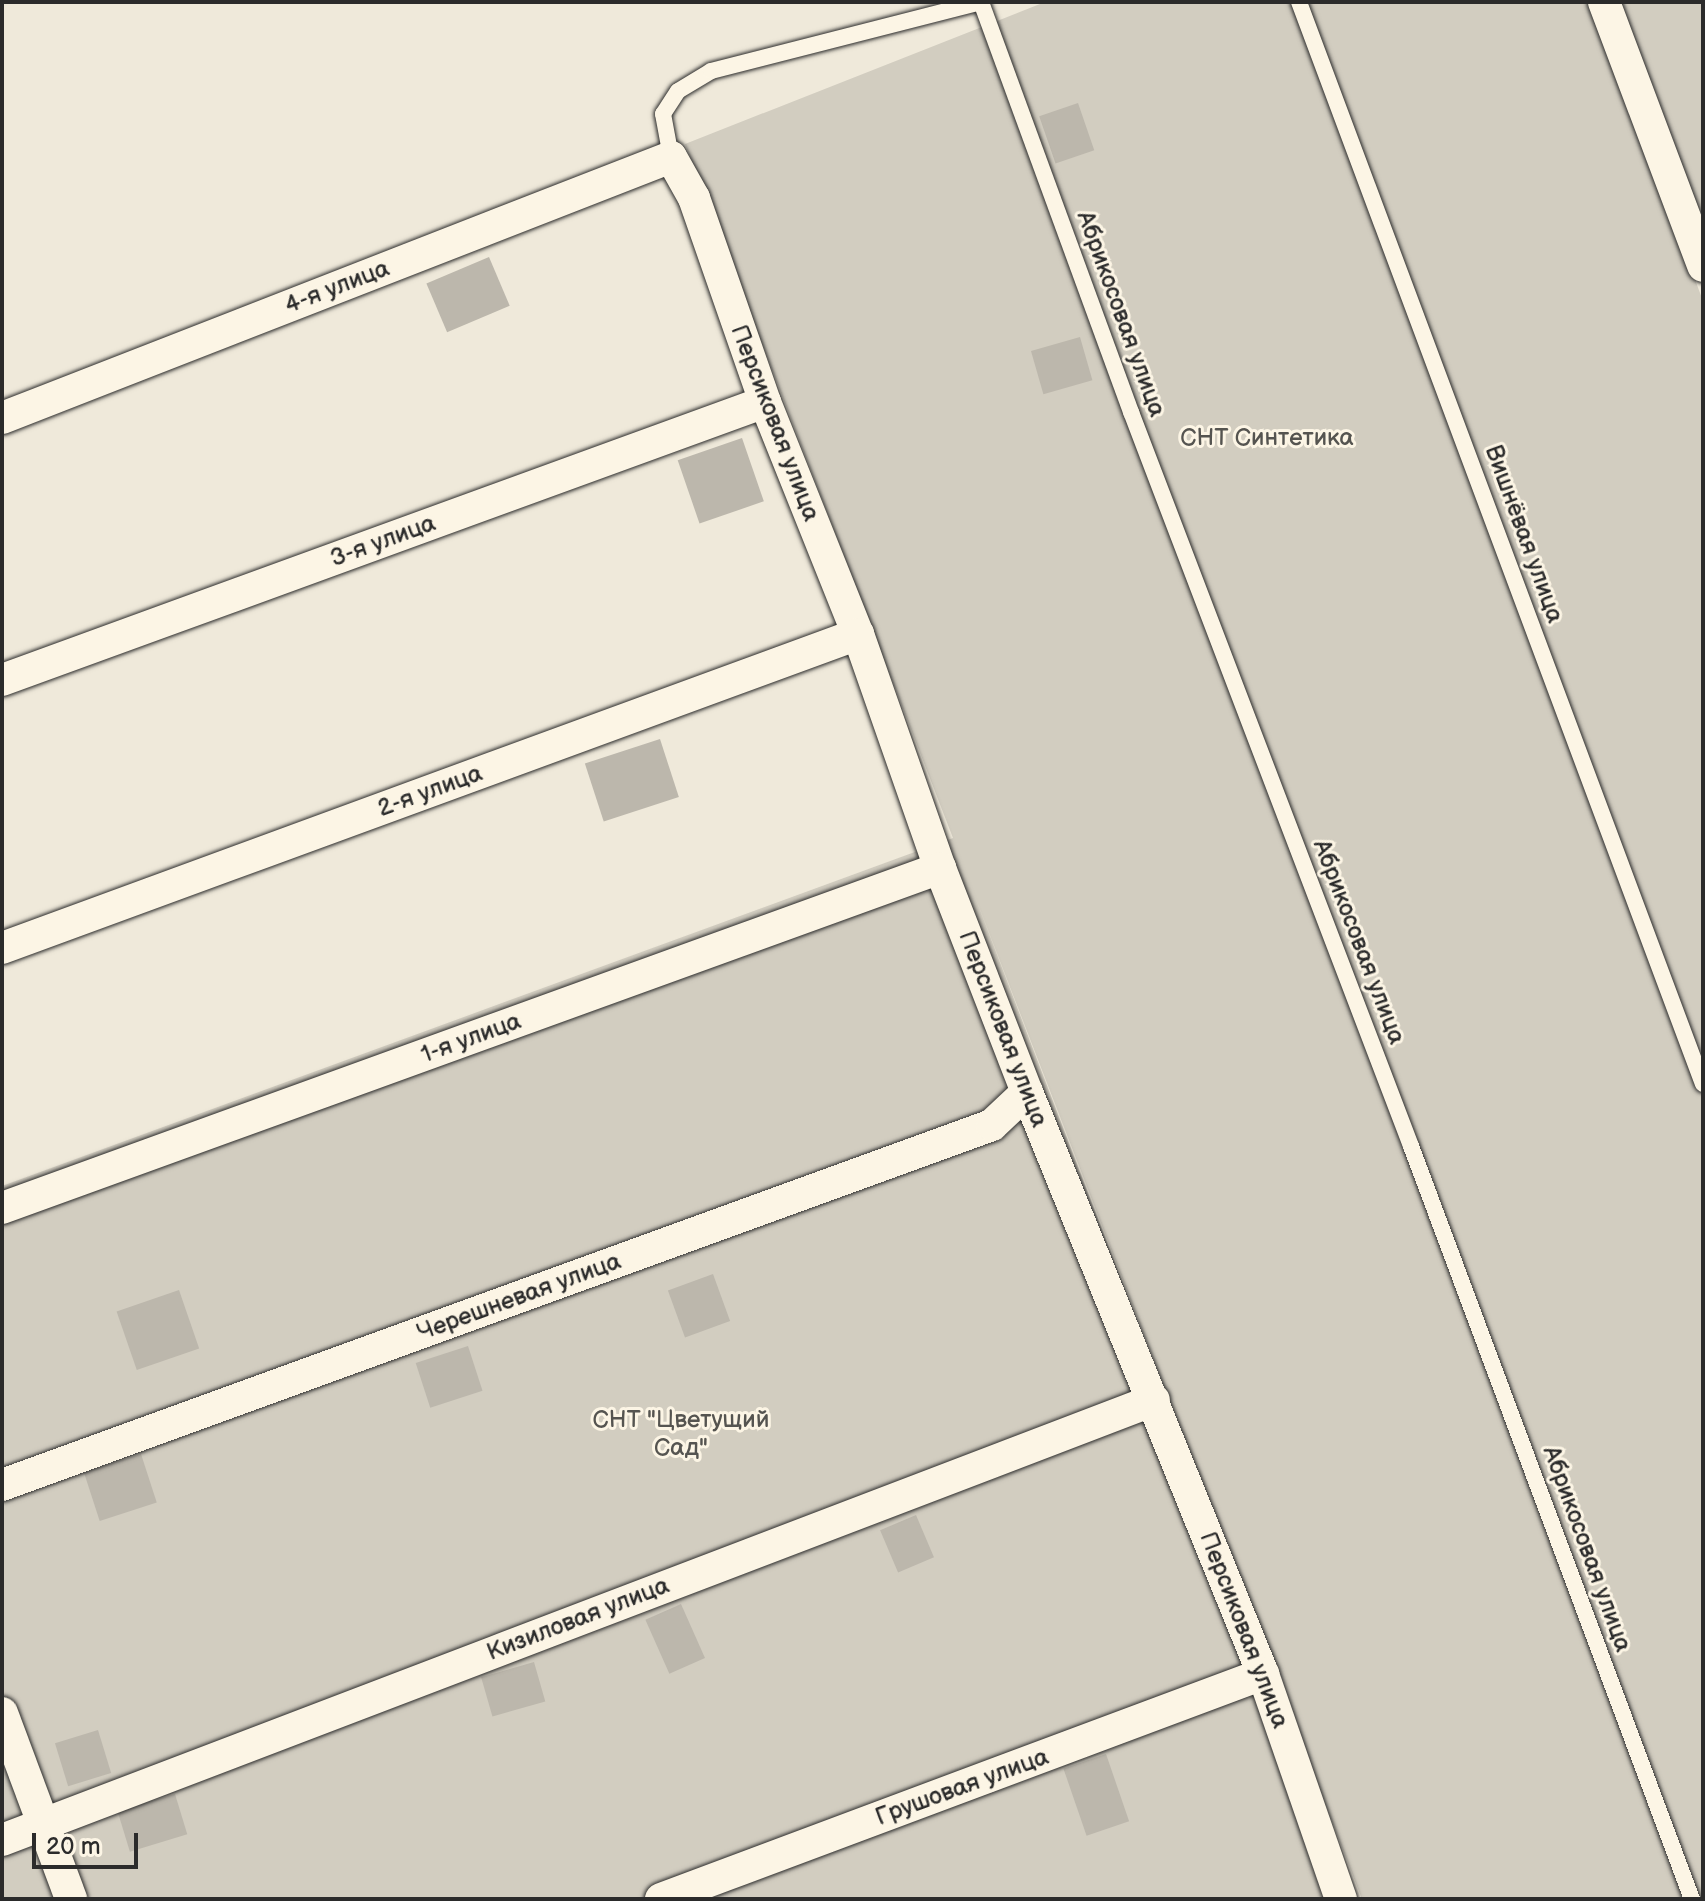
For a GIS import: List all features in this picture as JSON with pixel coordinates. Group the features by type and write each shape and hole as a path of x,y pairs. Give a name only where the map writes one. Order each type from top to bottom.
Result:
{"street":[{"path":"1604,2 1703,266"},
{"name":"Персиковая улица","path":"671,157 694,198 765,402 858,634 940,868 1027,1092 1263,1674 1341,1899"},
{"name":"4-я улица","path":"2,418 671,157"},
{"name":"3-я улица","path":"2,680 765,402"},
{"name":"2-я улица","path":"2,948 858,634"},
{"name":"1-я улица","path":"2,1208 940,868"},
{"name":"Черешневая улица","path":"2,1485 992,1125 1027,1092"},
{"name":"Кизиловая улица","path":"2,1840 1154,1400"},
{"name":"Грушовая улица","path":"661,1899 1263,1674"},
{"path":"2,1713 71,1899"}],"lane":[{"path":"671,157 663,114 678,91 711,71 981,2"},
{"name":"Абрикосовая улица","path":"981,2 1131,412 1411,1146 1692,1899"},
{"name":"Вишнёвая улица","path":"1299,2 1703,1084"}],"green space":[{"path":"1045,2 1592,2 1703,301 1703,1899 1362,1899 974,894 1357,1899 2,1899 2,1186 953,838 685,144"},
{"path":"1608,2 1703,2 1703,251"}],"building":[{"path":"1078,103 1094,150 1056,164 1039,116"},
{"path":"489,257 510,306 447,332 426,284"},
{"path":"1080,337 1092,380 1043,394 1031,351"},
{"path":"742,438 764,501 700,523 678,460"},
{"path":"660,739 679,797 604,821 585,763"},
{"path":"713,1274 730,1321 685,1337 668,1290"},
{"path":"179,1290 199,1349 137,1370 117,1311"},
{"path":"468,1346 483,1391 430,1408 416,1363"},
{"path":"141,1454 157,1503 100,1521 84,1473"},
{"path":"916,1515 934,1557 898,1573 880,1530"},
{"path":"681,1604 705,1658 669,1674 645,1620"},
{"path":"534,1662 545,1701 492,1717 481,1677"},
{"path":"98,1730 111,1773 68,1786 55,1743"},
{"path":"1106,1754 1129,1821 1087,1836 1063,1769"},
{"path":"175,1794 187,1834 130,1852 118,1812"}],"park label":[{"name":"СНТ Синтетика","path":"1267,438"},
{"name":"СНТ \"Цветущий Сад\"","path":"681,1434"}]}
